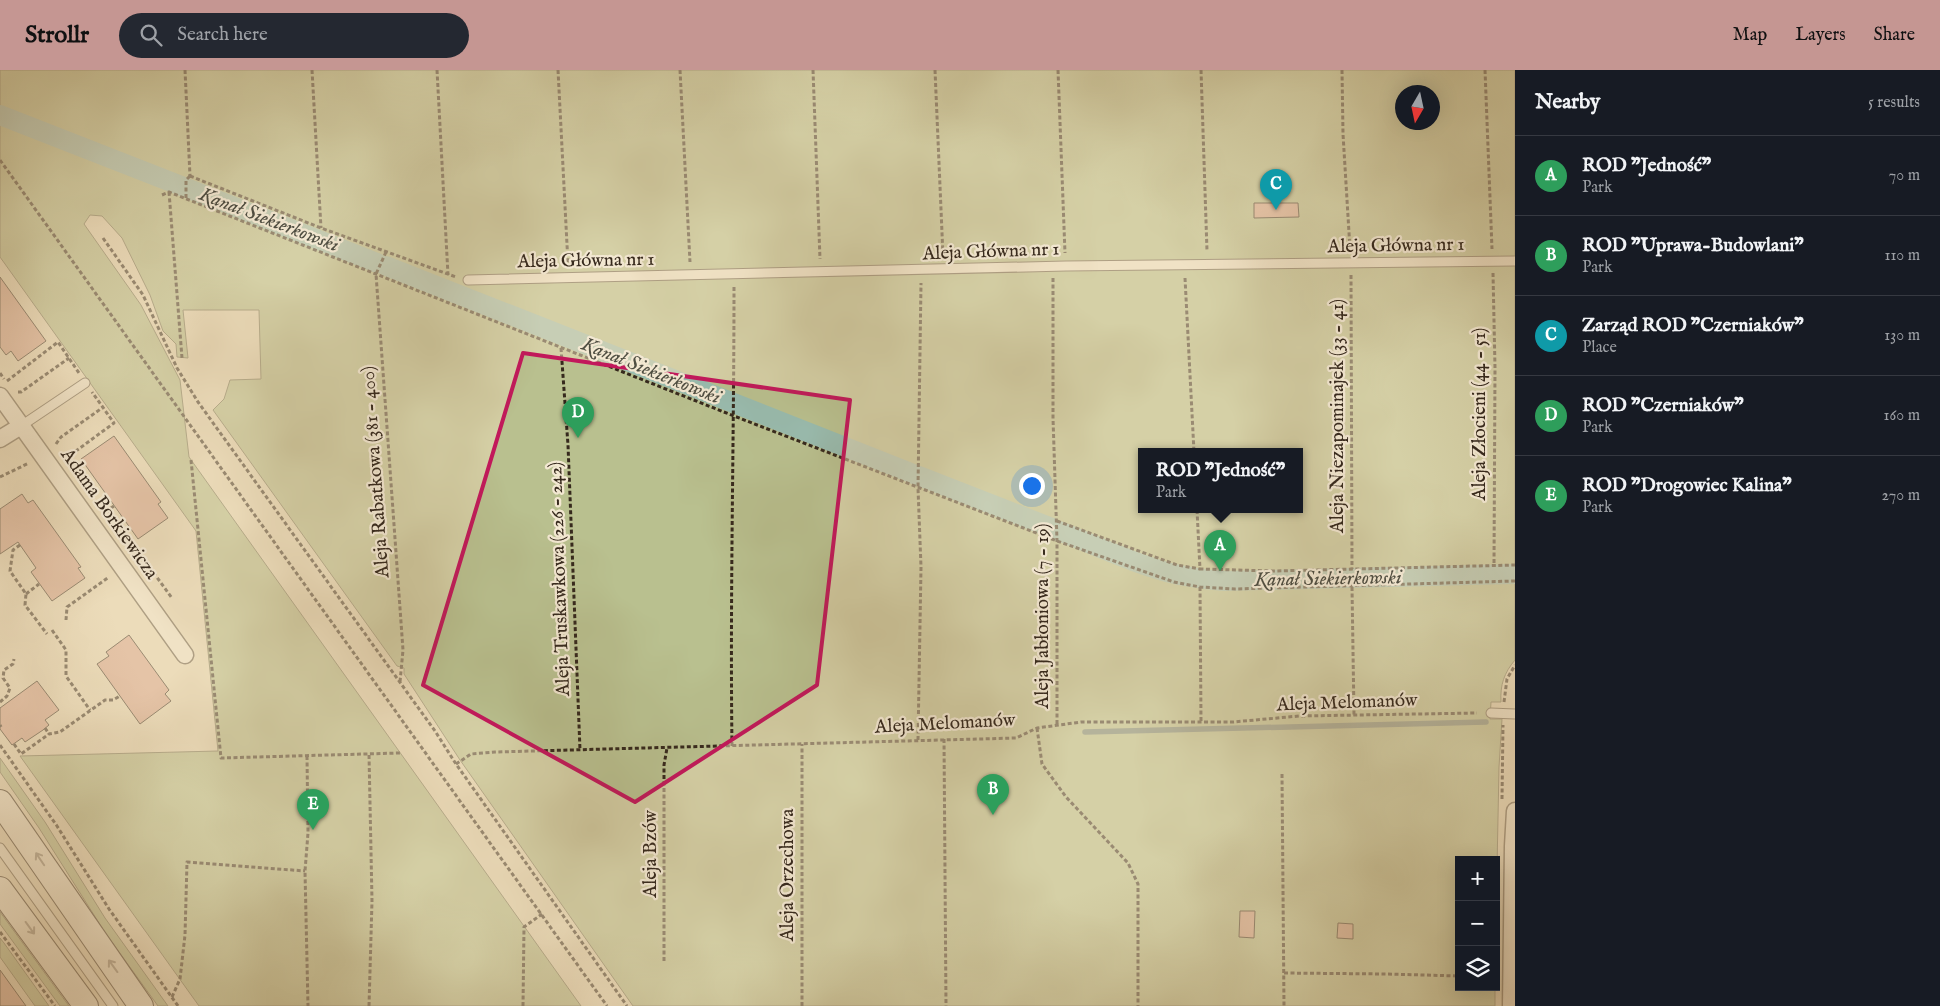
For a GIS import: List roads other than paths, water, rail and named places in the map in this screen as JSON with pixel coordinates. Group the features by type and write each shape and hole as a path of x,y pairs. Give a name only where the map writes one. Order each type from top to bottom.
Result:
{"main road":[{"path":"0,802 141,1006"},
{"path":"0,890 86,1006"}],"street":[{"name":"Adama Borkiewicza","path":"6,393 21,426 184,655"},
{"path":"0,439 21,426"},
{"path":"1511,1006 1515,811"}],"lane":[{"name":"Aleja Główna nr 1","path":"468,280 1053,266 1515,261"},
{"path":"21,426 85,383"},
{"path":"1490,713 1515,714"},
{"path":"0,848 113,1006"}],"waterway":[{"name":"Kanał Siekierkowski","path":"0,115 184,187"},
{"name":"Kanał Siekierkowski","path":"189,189 377,263"},
{"name":"Kanał Siekierkowski","path":"386,266 916,475"},
{"name":"Kanał Siekierkowski","path":"919,476 1052,528"},
{"name":"Kanał Siekierkowski","path":"1059,531 1164,571 1213,580 1515,574"},
{"path":"1085,732 1486,722"}],"place":[{"name":"Zarząd ROD \"Czerniaków\"","path":"1276,210"},
{"name":"ROD \"Czerniaków\"","path":"578,438"},
{"name":"ROD \"Jedność\"","path":"1220,571"},
{"name":"ROD \"Uprawa-Budowlani\"","path":"993,815"},
{"name":"ROD \"Drogowiec Kalina\"","path":"313,830"}]}
